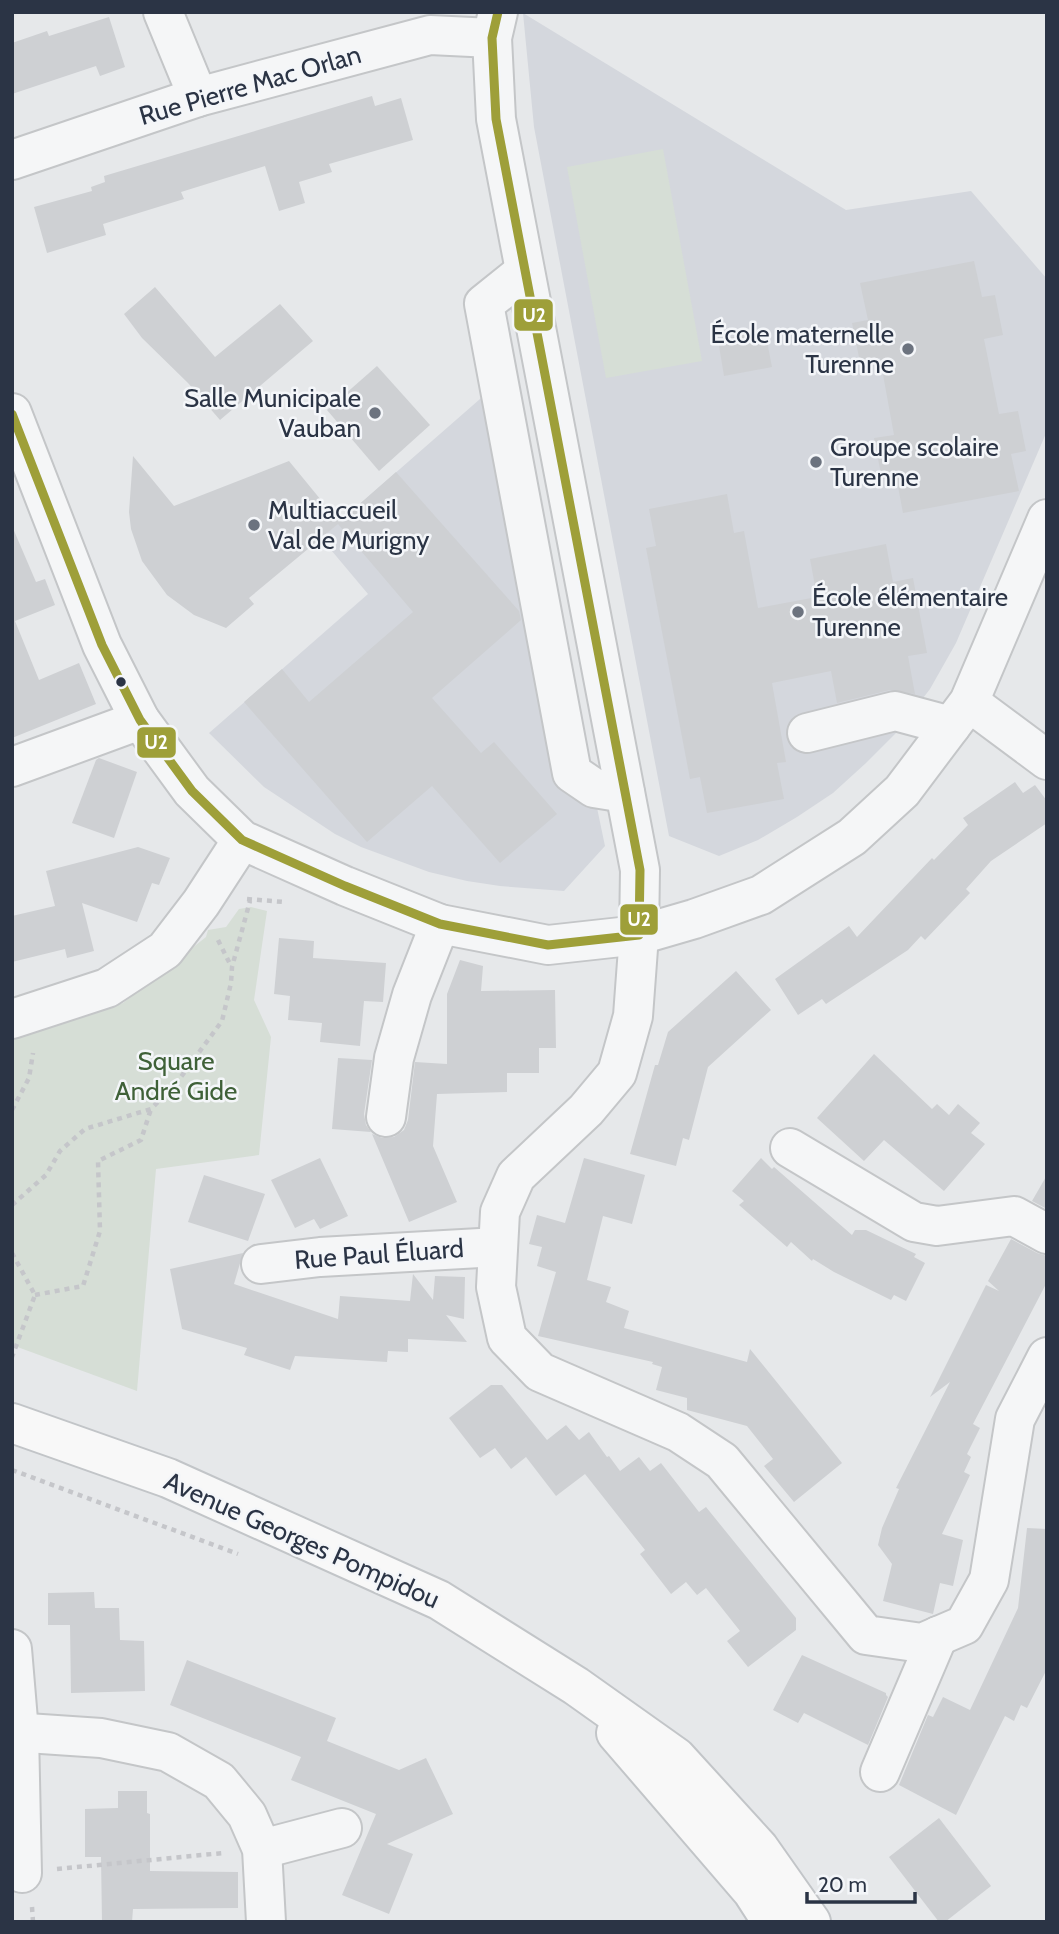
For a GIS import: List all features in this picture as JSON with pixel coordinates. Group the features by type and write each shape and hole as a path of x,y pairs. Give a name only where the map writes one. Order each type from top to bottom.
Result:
{"main road":[{"name":"Avenue Georges Pompidou","path":"12,1423 168,1478 439,1600 576,1686 676,1757 759,1848 811,1922"},
{"name":"Avenue Georges Pompidou","path":"576,1686 752,1891 772,1922"}],"street":[{"path":"163,12 198,97"},
{"path":"495,25 496,118 640,870 639,935 633,1016 617,1073 586,1110 516,1176 500,1212 496,1287 508,1338 540,1372 678,1432 722,1461 866,1635 922,1643 964,1625 989,1580 1015,1419 1047,1357"},
{"name":"Rue Pierre Mac Orlan","path":"12,160 198,97 430,35 495,25"},
{"path":"12,413 102,645 140,720 192,791 242,840 314,872 440,924 548,945 639,935 694,919 761,895 852,837 902,790 960,714 1047,519"},
{"path":"807,733 895,711 960,714 1047,760"},
{"path":"12,767 140,720"},
{"path":"26,1014 107,988 165,950 201,904 242,840"},
{"path":"386,1117 394,1058 412,996 440,924"},
{"path":"790,1148 914,1223 937,1226 1014,1216 1047,1234"},
{"name":"Rue Paul Éluard","path":"261,1264 449,1248 498,1247"},
{"path":"880,1772 938,1636"},
{"path":"12,1649 22,1873"},
{"path":"15,1732 101,1738 168,1752 219,1782 247,1815 262,1849 266,1922"},
{"path":"262,1849 342,1828"}],"path":[{"path":"243,900 251,898 286,902 314,872"},
{"path":"35,1295 83,1286 100,1231 98,1161 141,1140 151,1109 178,1081 222,1021 232,967 251,898"},
{"path":"12,1110 30,1078 26,1014"},
{"path":"12,1205 46,1175 60,1151 85,1129 151,1109"},
{"path":"12,1253 35,1295 12,1357"},
{"path":"12,1470 240,1555"},
{"path":"22,1873 262,1849"}],"shaded area":[{"name":"Groupe scolaire Turenne","path":"523,13 846,210 971,191 1047,279 1047,431 956,643 930,689 897,732 833,793 758,840 719,856 669,836 534,127"},
{"path":"488,392 513,405 605,846 564,891 467,881 429,872 361,847 335,834 264,787 209,733 368,594 321,538"}],"green space":[{"path":"663,149 702,361 606,378 567,167"},
{"name":"Square André Gide","path":"251,907 267,911 254,1000 271,1037 259,1155 156,1169 137,1391 12,1345 12,1040 123,1003 206,937 208,930 226,927 239,909"}],"building":[{"path":"109,17 125,67 100,76 96,66 12,94 12,43 47,31 49,36"},
{"path":"372,96 375,106 401,98 413,140 329,164 332,172 299,182 305,203 279,211 265,166 181,192 184,199 103,224 106,235 47,253 34,207 92,191 91,187 105,182 104,176"},
{"path":"974,261 982,297 995,295 1003,335 984,339 999,414 1018,411 1026,451 1011,454 1019,491 903,513 896,476 882,479 874,438 894,435 880,358 860,362 852,323 868,320 860,283"},
{"path":"155,287 215,357 280,304 313,341 220,420 188,383 142,338 124,314"},
{"path":"765,331 772,367 724,376 718,340"},
{"name":"Salle Municipale Vauban","path":"377,366 430,425 379,471 327,410"},
{"path":"133,456 174,506 289,461 339,522 396,472 519,611 521,620 432,698 481,753 494,742 557,814 500,863 432,786 367,842 244,702 282,669 309,702 413,612 338,524 249,598 254,604 226,628 194,615 167,595 142,561 131,529 129,512"},
{"path":"727,494 734,533 744,531 758,608 817,597 810,559 886,544 893,582 913,578 927,653 908,656 915,694 890,690 837,703 831,671 772,683 786,762 777,763 784,799 707,813 700,777 690,779 646,548 656,546 649,509"},
{"path":"12,526 36,582 45,579 55,605 15,621 39,680 79,663 96,704 12,738"},
{"path":"99,758 137,772 114,838 72,823"},
{"path":"1015,782 1023,793 1035,785 1047,801 1047,823 991,861 966,889 970,893 925,940 921,936 908,950 826,1004 822,999 798,1015 775,979 849,926 857,937 932,858 934,860 968,825 963,818"},
{"path":"138,847 170,858 159,885 152,883 137,922 82,903 94,951 67,958 65,949 12,962 12,916 55,906 46,871"},
{"path":"279,938 314,941 313,958 386,963 383,1002 364,1001 360,1046 320,1042 322,1023 288,1020 290,996 274,994"},
{"path":"460,960 483,966 481,991 555,990 556,1048 539,1048 539,1073 507,1073 507,1092 437,1094 433,1146 457,1202 409,1222 372,1134 382,1138 394,1137 404,1130 408,1120 415,1062 447,1064 447,994"},
{"path":"736,971 771,1010 708,1067 689,1140 683,1138 676,1166 630,1154 655,1065 658,1065 668,1032"},
{"path":"874,1054 932,1109 937,1104 949,1115 958,1104 980,1123 971,1133 985,1144 944,1191 884,1140 864,1161 817,1118"},
{"path":"338,1058 372,1060 364,1114 366,1125 371,1132 332,1129"},
{"path":"320,1158 348,1216 320,1229 314,1219 295,1228 271,1180"},
{"path":"584,1158 645,1175 632,1224 603,1216 587,1280 611,1287 606,1302 629,1311 624,1328 747,1362 750,1349 842,1463 794,1502 764,1466 773,1459 747,1426 687,1410 687,1398 656,1390 662,1367 652,1364 653,1362 538,1336 556,1272 537,1266 542,1247 529,1244 537,1215 565,1223"},
{"path":"761,1158 852,1235 855,1230 866,1230 916,1254 914,1257 925,1263 906,1301 894,1295 891,1300 813,1259 812,1261 791,1242 787,1247 739,1205 744,1201 732,1191"},
{"path":"204,1175 265,1194 248,1241 188,1222"},
{"path":"1047,1175 1047,1209 1032,1201"},
{"path":"1011,1239 1047,1256 1047,1282 973,1424 980,1428 967,1454 971,1457 964,1472 970,1475 942,1534 963,1540 953,1586 940,1583 933,1614 883,1601 892,1564 878,1545 882,1528 899,1489 896,1488 950,1382 930,1397 986,1285 999,1291 988,1281"},
{"path":"243,1253 234,1284 338,1319 340,1296 410,1301 413,1274 433,1300 435,1276 465,1277 464,1319 446,1315 467,1342 408,1339 408,1352 388,1351 387,1362 295,1356 290,1370 244,1355 247,1348 182,1329 170,1269"},
{"path":"491,1385 502,1385 547,1440 566,1425 579,1440 589,1432 620,1471 639,1457 650,1471 661,1463 699,1512 706,1507 796,1618 796,1630 748,1667 727,1641 740,1631 706,1588 697,1595 686,1582 671,1594 640,1554 645,1550 585,1474 556,1496 526,1457 511,1469 495,1448 480,1458 449,1418"},
{"path":"1027,1528 1047,1529 1047,1669 1027,1708 1021,1705 1014,1721 1005,1716 956,1815 899,1785 928,1715 933,1717 943,1697 970,1710 1018,1608"},
{"path":"94,1592 95,1608 119,1608 120,1640 144,1641 145,1691 71,1693 70,1625 48,1625 48,1593"},
{"path":"802,1655 886,1693 888,1697 868,1745 804,1713 798,1723 773,1710"},
{"path":"187,1660 336,1718 327,1741 399,1770 426,1758 453,1814 387,1844 413,1854 389,1914 342,1895 376,1814 291,1780 301,1757 170,1705"},
{"path":"118,1791 147,1791 147,1813 150,1814 150,1871 238,1872 238,1908 133,1909 132,1922 102,1922 101,1857 85,1857 85,1809 118,1808"},
{"path":"939,1818 991,1886 945,1922 939,1922 889,1857"}],"transit line":[{"name":"U2","path":"12,414 102,645 140,720 192,791 242,840 345,886 440,924 548,945 639,935 640,870 496,119 492,38 498,12"}],"place":[{"name":"École maternelle Turenne","path":"908,349"},
{"name":"Salle Municipale Vauban","path":"375,413"},
{"name":"Groupe scolaire Turenne","path":"816,462"},
{"name":"Multiaccueil Val de Murigny","path":"254,525"},
{"name":"École élémentaire Turenne","path":"798,612"}]}
